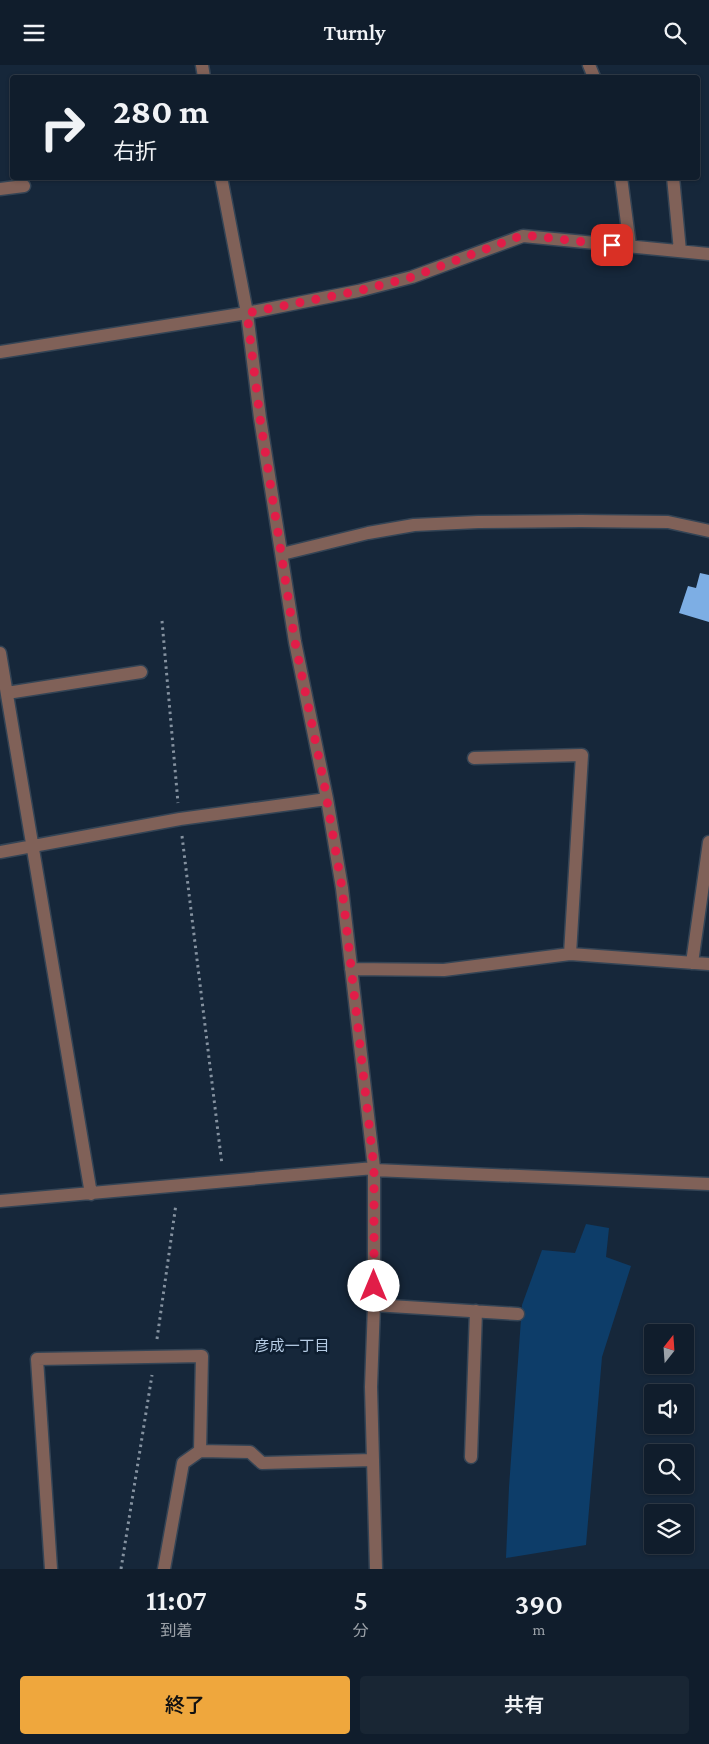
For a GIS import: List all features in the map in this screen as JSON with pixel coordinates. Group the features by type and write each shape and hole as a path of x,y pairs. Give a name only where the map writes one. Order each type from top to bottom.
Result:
{"street":[{"path":"222,180 247,313 260,418 295,642 342,888 374,1169 374,1305 371,1387 376,1569"},
{"path":"621,180 630,246"},
{"path":"673,180 680,251"},
{"path":"0,189 24,186"},
{"path":"0,352 247,313 358,291 412,277 523,235 709,254"},
{"path":"282,554 368,533 414,525 478,522 668,522 709,531"},
{"path":"0,653 92,1194"},
{"path":"7,693 141,671"},
{"path":"474,758 582,755 570,954"},
{"path":"0,852 180,819 326,799"},
{"path":"692,963 709,843"},
{"path":"351,969 444,970 570,954 709,964"},
{"path":"0,1201 374,1169 709,1184"},
{"path":"374,1305 518,1314"},
{"path":"471,1457 476,1311"},
{"path":"51,1569 37,1359 202,1356 200,1451"},
{"path":"164,1569 182,1463 200,1451 250,1452 262,1463 372,1460"}],"path":[{"path":"162,621 180,819 224,1181"},
{"path":"121,1569 155,1357 177,1198"}],"shaded area":[{"path":"586,1224 609,1228 606,1257 631,1266 602,1357 586,1545 506,1558 522,1305 542,1250 575,1253"}],"building":[{"path":"700,573 709,575 709,622 679,613 688,586 696,588"}],"district":[{"name":"彦成一丁目","path":"292,1346"}],"route":[{"path":"374,1286 374,1168 342,888 324,783 295,642 260,418 247,313 358,291 412,277 523,235 612,245"}]}
